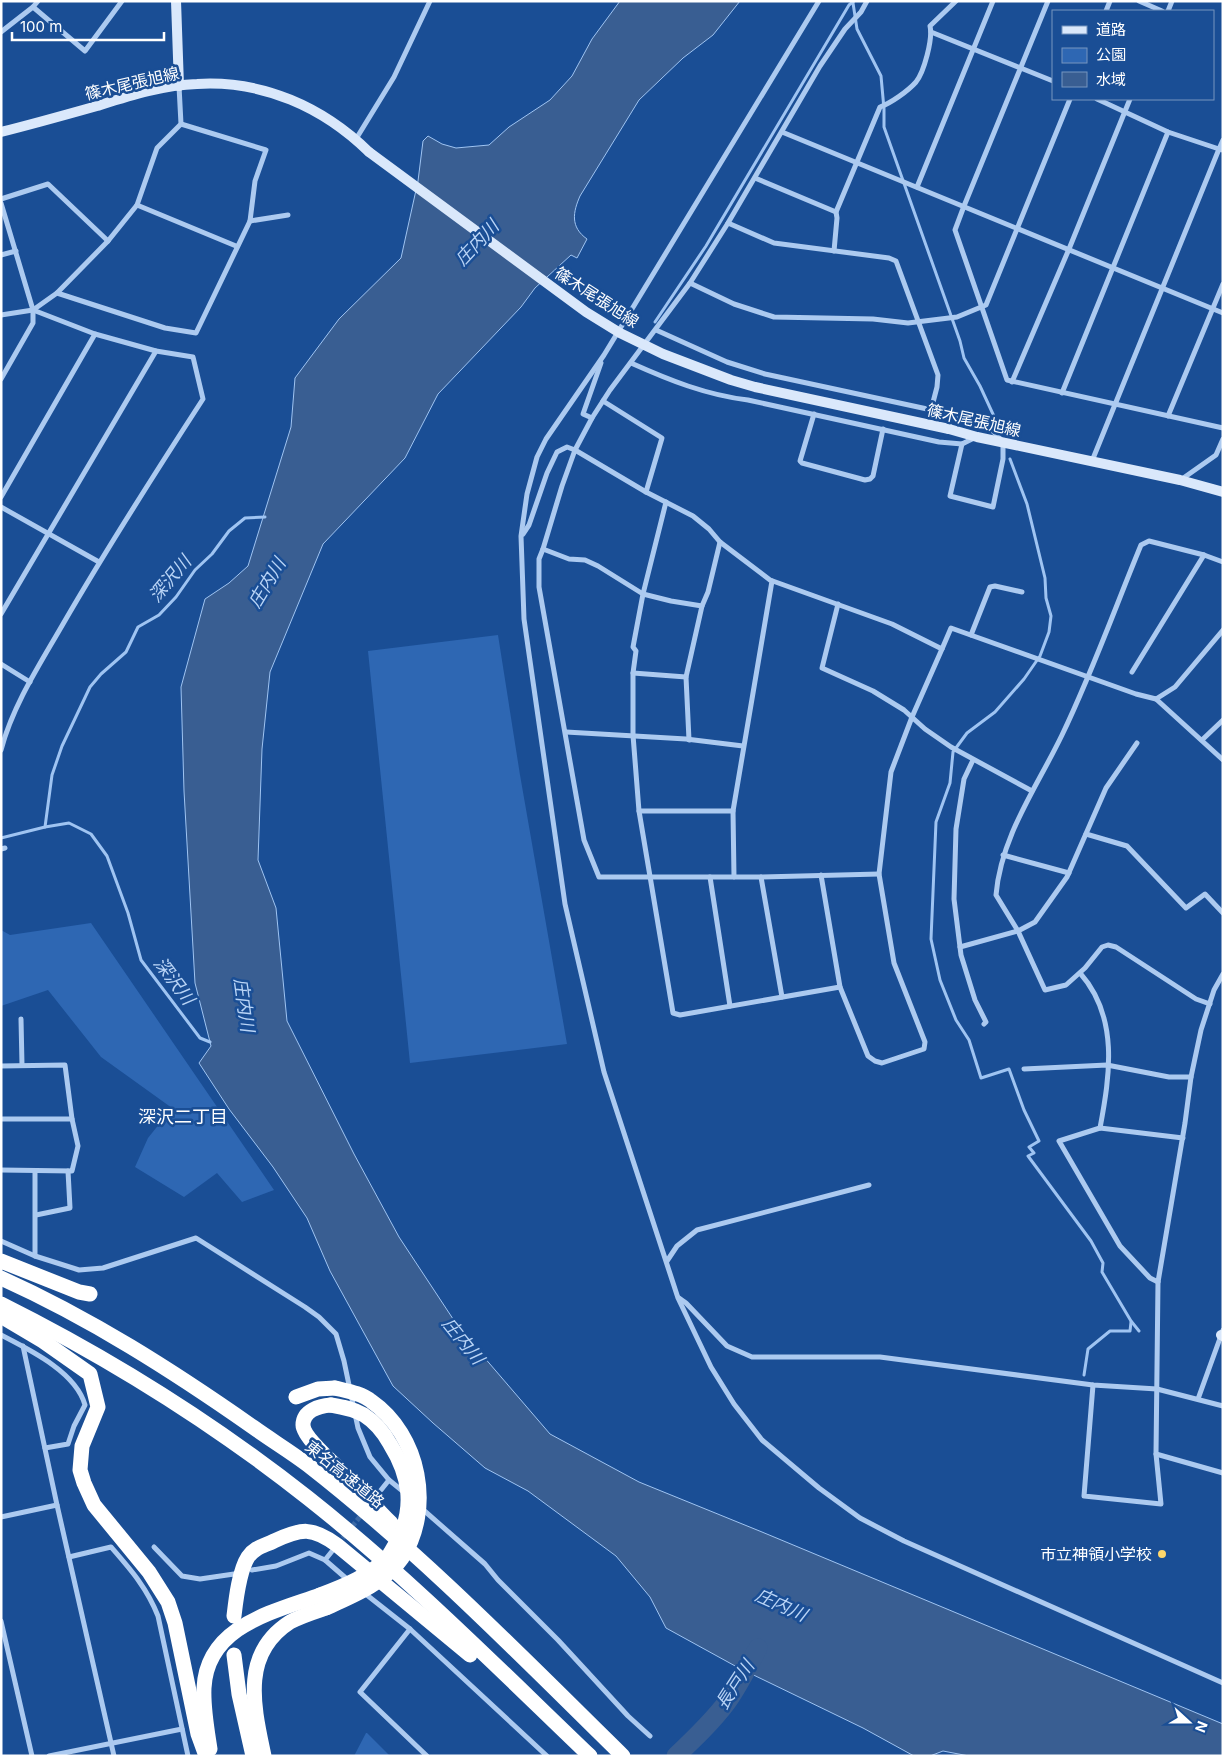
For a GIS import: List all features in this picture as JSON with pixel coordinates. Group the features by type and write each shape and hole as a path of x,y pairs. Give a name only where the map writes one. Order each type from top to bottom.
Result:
{"highway":[{"path":"1,1261 71,1289 90,1294"},
{"name":"東名高速道路","path":"1,1278 33,1292 108,1333 224,1406 308,1465 436,1575 538,1671 622,1756"},
{"path":"1,1304 81,1346 134,1377 235,1444 307,1498 389,1567 590,1756"},
{"path":"1,1316 43,1341 90,1374 98,1407 82,1446 80,1470 94,1505 149,1572 168,1602 175,1623 198,1734 206,1756"},
{"path":"211,1756 204,1703 204,1686 207,1670 213,1656 222,1643 241,1626 260,1617 353,1596 389,1573 402,1558 414,1535 419,1516 417,1472 411,1452 399,1430 386,1414 371,1400 335,1388 318,1389 296,1397"},
{"path":"264,1756 253,1690 258,1662 270,1640 341,1587 379,1565 390,1554 403,1530 407,1515 408,1485 405,1476 399,1460 376,1425 365,1416 348,1408 332,1405 314,1408 307,1414 303,1426 305,1431 316,1446 414,1548 436,1575"},
{"path":"234,1616 244,1566 252,1552 258,1547 273,1542 287,1534 304,1531 322,1534 361,1564 565,1733 590,1756"},
{"path":"234,1655 239,1694 253,1756"}],"main road":[{"path":"176,1 179,86"},
{"name":"篠木尾張旭線","path":"1,132 153,90 179,86 226,84 278,94 307,106 356,139 370,152 586,312 620,333 662,354 756,387 1180,480 1223,492"}],"street":[{"path":"1,32 38,1"},
{"path":"33,7 85,51 122,1"},
{"path":"356,139 394,77 430,1"},
{"path":"819,1 604,355 546,439 537,458 526,494 522,536 524,619 565,904 604,1072 678,1298 711,1367 734,1404 762,1440 819,1488 860,1518 904,1541 1223,1683"},
{"path":"867,1 861,12 845,29 820,66 755,178 690,283 630,363 592,418 575,450 543,549 538,559 539,587 584,840 599,877 762,877 880,874"},
{"path":"834,251 836,212 880,107 888,104 916,82 927,53 931,32 930,26 956,1"},
{"path":"917,187 993,1"},
{"path":"1048,1 955,230 1007,380 1223,428"},
{"path":"1139,1 1160,10"},
{"path":"931,32 1052,81"},
{"path":"1,316 33,310 57,293 108,241 138,205 157,148 181,124 179,86"},
{"path":"690,283 734,304 774,317 873,319 908,323 956,317 982,308 986,305 1070,100"},
{"path":"1099,100 1168,132 1221,149"},
{"path":"1012,382 1069,250 1130,100"},
{"path":"57,293 165,328 196,333 236,246 250,221 255,181 266,150 181,124"},
{"path":"782,132 1223,313"},
{"path":"1062,393 1168,132"},
{"path":"1092,462 1221,149 1223,140"},
{"path":"755,178 836,212"},
{"path":"1,199 48,184 108,241"},
{"path":"1,203 33,310 33,323 1,379"},
{"path":"138,205 236,246"},
{"path":"250,221 288,215"},
{"path":"728,223 774,243 889,258 896,261 938,375 931,410"},
{"path":"1,255 16,251"},
{"path":"1168,416 1223,284"},
{"path":"1,750 6,733 30,682 99,562 203,399 193,357 156,351 95,334 33,310"},
{"path":"656,330 727,362 765,374 955,415 991,429 1003,442 1003,459 993,507 950,496 962,444"},
{"path":"1,497 95,334"},
{"path":"1,614 156,351"},
{"path":"592,418 583,414 604,355"},
{"path":"630,363 669,380 722,397 748,400 940,442 962,444 977,437"},
{"path":"603,401 662,438 646,492"},
{"path":"814,414 800,461 865,480 873,476 884,429"},
{"path":"1180,480 1216,455 1223,440"},
{"path":"522,536 557,452 567,447 646,492 693,516 720,542 772,580 892,624 942,649"},
{"path":"666,502 643,594 633,647 636,651 633,735 639,812 673,1013 680,1016 840,987"},
{"path":"1,507 99,562"},
{"path":"1210,1004 1196,999 1116,947 1108,945 1102,947 1080,973 1066,985 1045,990 1018,931 996,895 1003,855 1032,792 1062,735 1088,677 1141,545 1148,541 1204,555 1223,562"},
{"path":"689,740 686,677 702,606 708,592 720,542"},
{"path":"543,549 569,559 585,560 643,594 702,606"},
{"path":"1132,672 1204,555"},
{"path":"734,877 733,812 772,580"},
{"path":"971,635 990,587 995,586 1022,592"},
{"path":"838,604 822,668 873,690 904,710 951,747 1032,792"},
{"path":"820,875 840,987 868,1056 882,1063 924,1049 925,1042 894,963 880,874 891,772 912,717 951,628 1136,694 1156,699 1223,760"},
{"path":"1156,699 1175,687 1223,630"},
{"path":"1,664 30,682"},
{"path":"634,673 686,677"},
{"path":"1202,740 1223,720"},
{"path":"566,732 633,735 743,746"},
{"path":"960,947 1018,931 1035,922 1069,873 1106,788 1137,743"},
{"path":"974,760 964,779 956,829 954,899 960,947 975,1000 985,1018 986,1022 984,1024"},
{"path":"639,812 733,812"},
{"path":"1086,834 1127,846 1186,908 1205,894 1223,913"},
{"path":"1003,855 1069,873"},
{"path":"710,877 730,1006"},
{"path":"762,877 782,997"},
{"path":"1080,973 1104,1014 1109,1040 1106,1093 1100,1128"},
{"path":"1094,1385 1084,1496 1161,1504 1156,1454 1158,1282 1191,1077 1201,1030 1214,990 1223,974"},
{"path":"21,1019 22,1065"},
{"path":"1,1066 65,1064 72,1119 78,1146 72,1171 35,1172 1,1170"},
{"path":"1024,1069 1108,1065 1169,1077 1191,1077"},
{"path":"1,1119 72,1119"},
{"path":"1158,1282 1150,1278 1120,1246 1059,1141 1100,1128 1182,1138"},
{"path":"36,1215 70,1208 68,1171"},
{"path":"35,1172 35,1256"},
{"path":"666,1261 677,1246 697,1230 869,1185"},
{"path":"1,1241 35,1256 80,1270 103,1268 196,1238 319,1317 336,1334 358,1428 370,1456 389,1480 485,1564 628,1716 650,1736"},
{"path":"678,1298 686,1303 727,1346 752,1357 880,1357 1094,1385 1157,1389 1223,1406"},
{"path":"1198,1399 1222,1334"},
{"path":"1,1335 45,1359 74,1384 82,1395 85,1405 74,1426 68,1444 45,1448"},
{"path":"23,1346 114,1756"},
{"path":"1156,1454 1223,1474"},
{"path":"377,1495 389,1480"},
{"path":"1,1517 57,1505"},
{"path":"69,1556 111,1547 143,1585 152,1599 158,1616 188,1756"},
{"path":"154,1547 182,1576 200,1579 234,1574"},
{"path":"325,1560 334,1550"},
{"path":"252,1570 276,1566 308,1553 325,1560 410,1629 547,1756"},
{"path":"1,1621 32,1756"},
{"path":"410,1629 360,1692 427,1756"},
{"path":"49,1756 182,1729"}],"green space":[{"path":"498,635 520,775 567,1044 410,1063 368,651"},
{"path":"91,923 274,1190 242,1202 217,1173 184,1197 135,1167 148,1138 172,1108 101,1057 48,990 1,1006 1,930 10,935"},
{"path":"367,1733 390,1756 354,1756"}],"water":[{"name":"庄内川","path":"620,1 740,1 713,35 683,58 639,100 580,196 574,219 578,229 587,239 577,258 571,255 535,288 521,307 438,394 405,458 323,544 270,672 262,749 258,860 276,908 287,1021 354,1154 399,1237 459,1328 550,1434 639,1482 1223,1724 1223,1756 969,1756 943,1751 930,1756 914,1756 863,1728 737,1667 666,1628 650,1597 616,1556 528,1491 485,1468 393,1386 330,1271 307,1218 273,1167 229,1109 199,1063 211,1046 195,983 184,791 181,687 205,599 229,583 248,566 291,427 295,378 339,319 401,258 418,181 423,141 428,136 442,144 456,148 489,145 509,127 550,100 572,76 592,39"}],"waterway":[{"path":"655,322 706,246 849,5 854,1"},
{"path":"853,3 857,29 881,76 884,127 960,341 964,358 980,386 998,425"},
{"path":"1010,459 1027,504 1045,578 1046,598 1051,616 1049,632 1040,656 1024,679 995,712 967,733 953,752 950,783 936,822 931,939 940,980 956,1020 969,1040 981,1078 1009,1069 1024,1110 1039,1141 1029,1147 1034,1153 1028,1156 1091,1241 1103,1263 1102,1272 1139,1331"},
{"name":"深沢川","path":"1,838 45,827 52,775 62,746 90,687 101,674 126,652 138,627 159,615 176,597 195,570 212,554 229,531 245,518 265,517"},
{"name":"深沢川","path":"45,827 69,823 91,834 107,856 128,913 141,960 200,1038 210,1042"},
{"path":"1084,1375 1088,1349 1110,1331 1130,1331 1131,1322"},
{"name":"長戸川","path":"676,1756 727,1702 758,1648"}],"tunnel":[{"path":"338,1544 363,1513"}],"place":[{"name":"市立神領小学校","path":"1162,1554"}],"district":[{"name":"深沢二丁目","path":"183,1117"}]}
